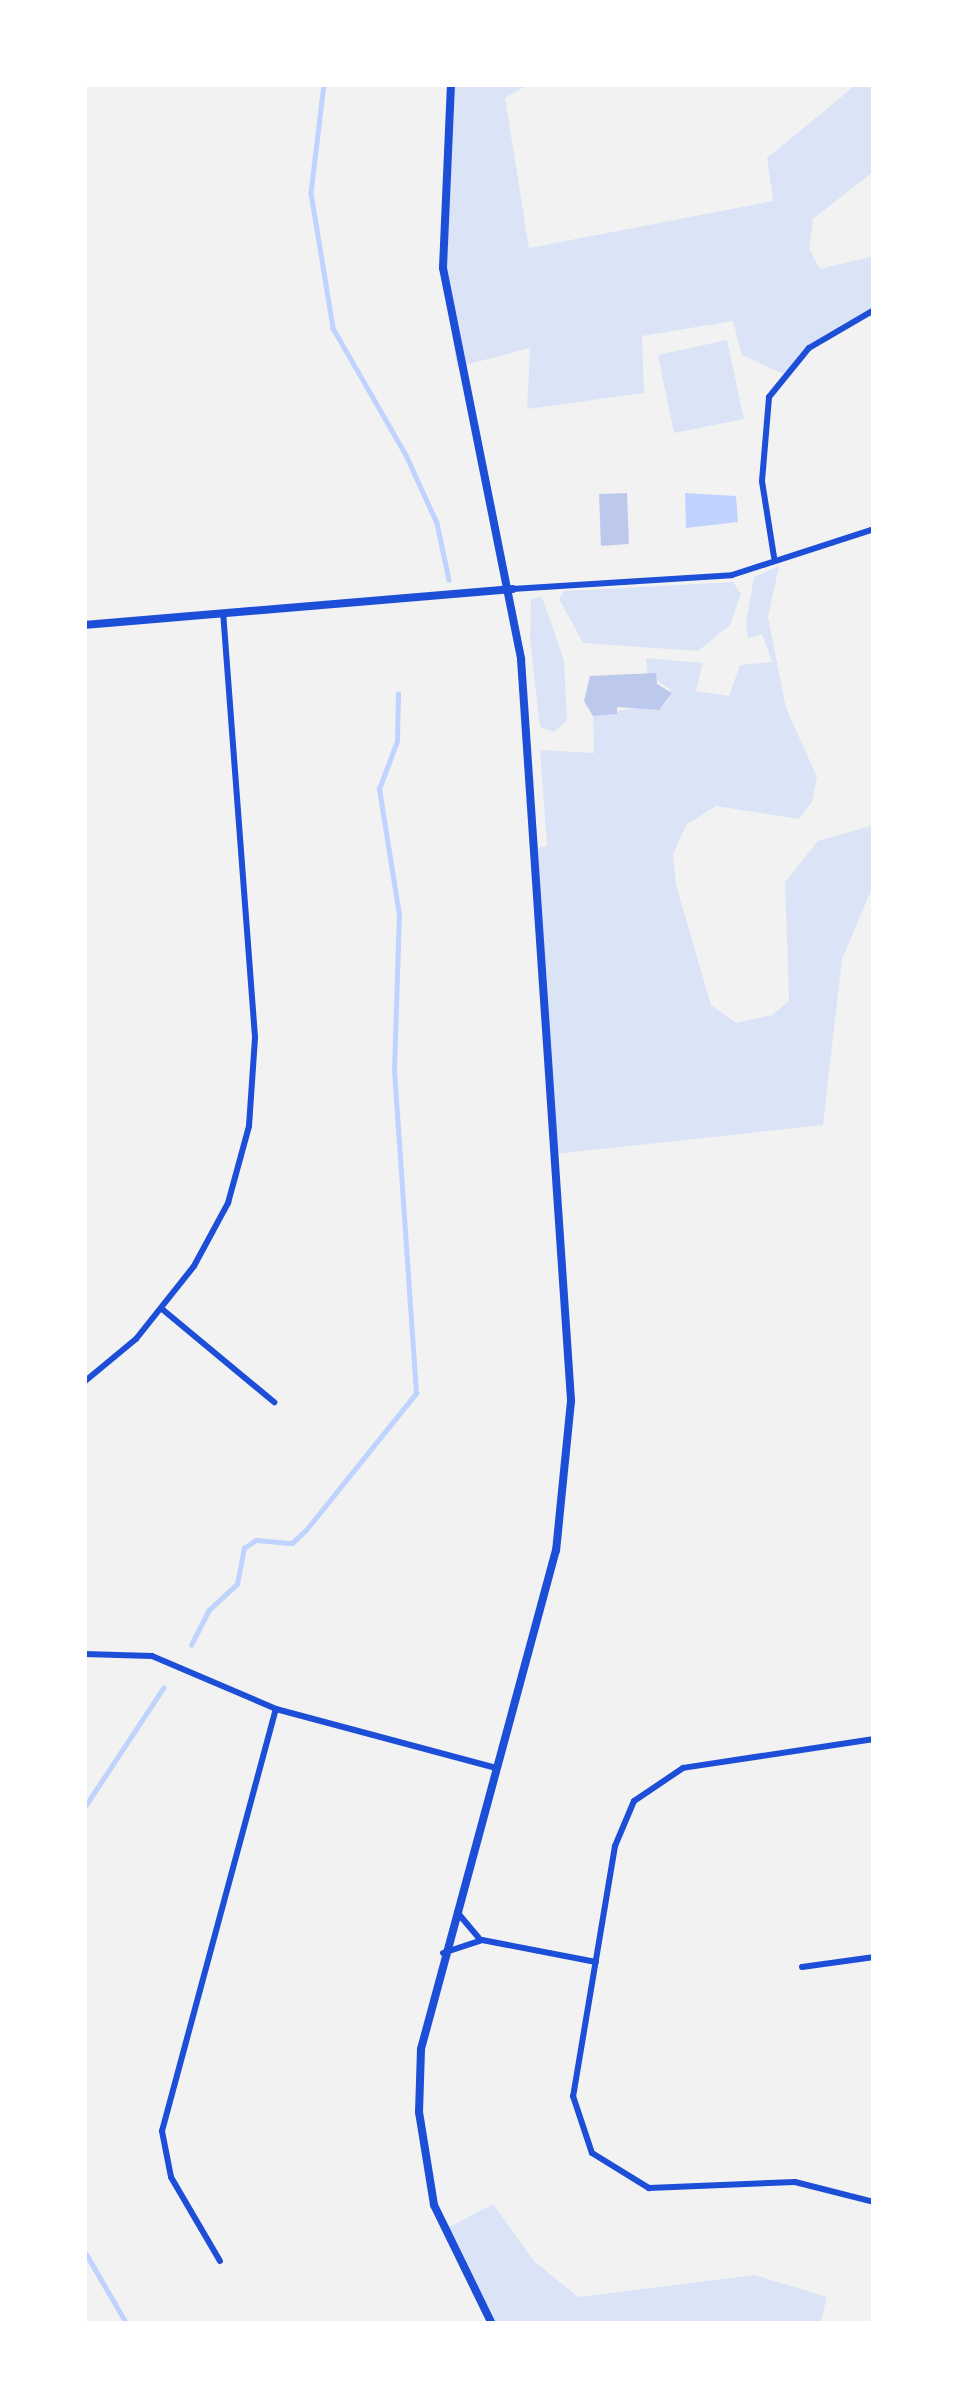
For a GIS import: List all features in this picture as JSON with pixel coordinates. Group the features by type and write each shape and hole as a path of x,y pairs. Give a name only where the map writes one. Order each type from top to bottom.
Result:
{"street":[{"path":"451,84 442,209 446,300 512,589 537,848 571,1432 556,1550 442,1954 421,2049 422,2142 442,2231 492,2324"},
{"path":"774,557 762,482 769,397 809,348 874,310"},
{"path":"84,625 732,575 774,557 874,529"},
{"path":"84,1382 163,1310 228,1202 253,1102 223,614"},
{"path":"163,1310 274,1402"},
{"path":"84,1654 152,1656 276,1708 496,1768"},
{"path":"220,2261 171,2177 162,2131 276,1708"},
{"path":"874,1739 683,1768 648,1786 619,1831 574,2107 584,2139 608,2168 667,2192 795,2182 874,2202"},
{"path":"455,1908 482,1940"},
{"path":"442,1954 482,1940 596,1962"},
{"path":"802,1967 874,1957"}],"shaded area":[{"path":"451,84 529,84 505,98 529,248 773,201 767,158 857,84 874,84 874,171 813,219 809,249 820,269 874,256 874,310 824,336 783,374 742,355 733,321 642,336 644,393 527,409 530,348 457,367 443,268"},
{"path":"727,340 744,419 674,433 658,355"},
{"path":"779,566 768,617 786,708 817,777 812,802 799,819 716,806 687,824 673,854 676,885 711,1005 736,1023 772,1015 789,1001 785,882 818,841 874,825 874,884 842,959 823,1125 555,1154 537,848 547,846 540,750 594,753 593,716 667,702 671,690 647,674 646,658 703,663 696,691 729,696 740,665 772,662 762,634 748,638 746,622 754,577"},
{"path":"733,582 741,594 730,625 698,651 583,643 559,599 564,591"},
{"path":"542,597 564,660 567,720 554,732 540,727 530,639 531,599"},
{"path":"493,2204 534,2261 578,2297 755,2275 827,2297 820,2324 492,2324 442,2231"}],"water":[{"path":"685,493 736,496 738,522 686,528"}],"building":[{"path":"627,493 629,544 601,546 599,494"},
{"path":"656,673 657,684 672,693 659,710 617,707 617,714 593,716 584,701 590,676"}],"waterway":[{"path":"324,84 311,193 333,328 406,455 437,523 449,580"},
{"path":"191,1645 209,1610 237,1584 244,1548 256,1540 292,1543 416,1393 394,1071 399,915 379,789 397,741 398,694"},
{"path":"84,1808 163,1688"},
{"path":"84,2250 127,2324"}]}
